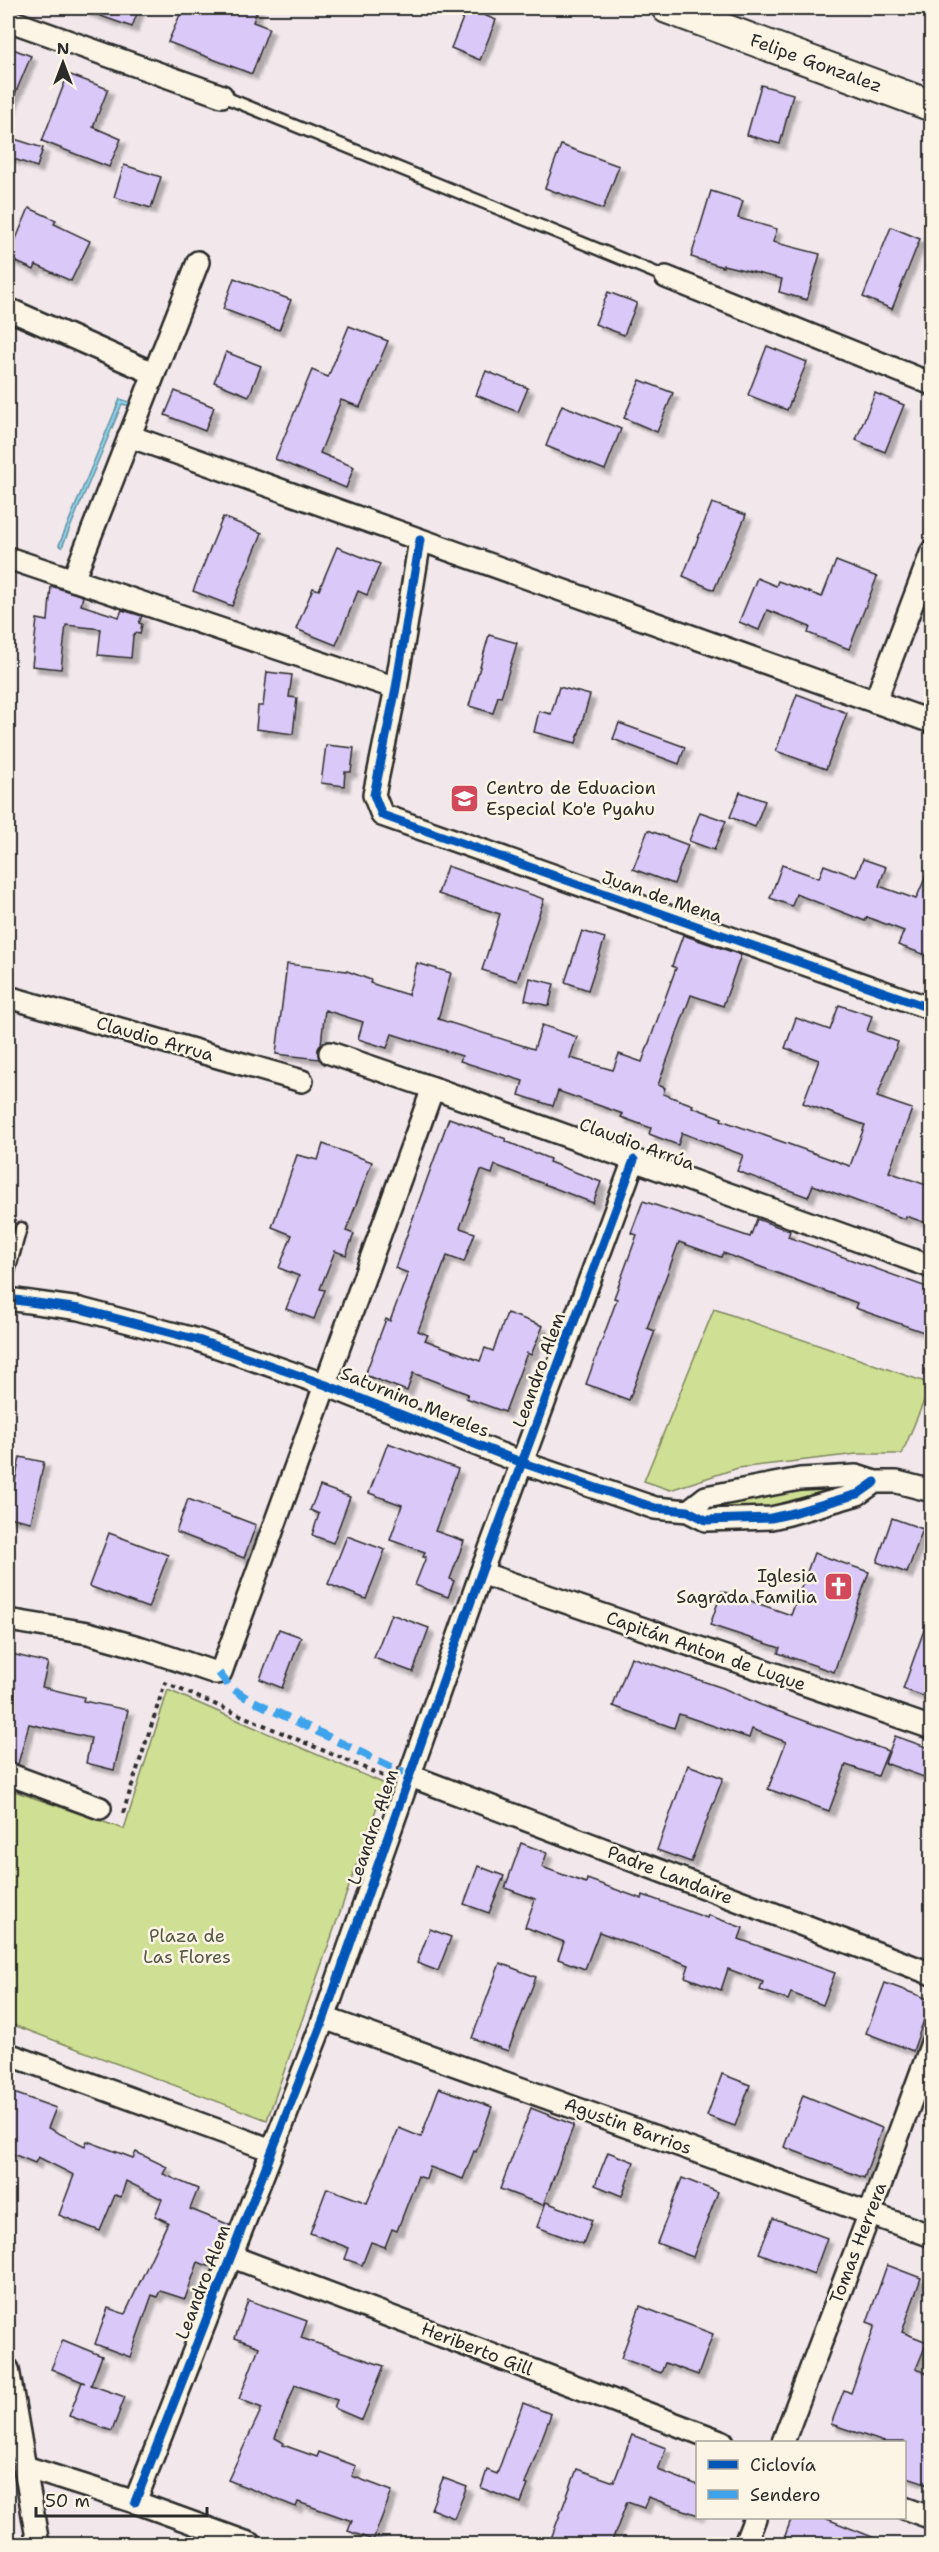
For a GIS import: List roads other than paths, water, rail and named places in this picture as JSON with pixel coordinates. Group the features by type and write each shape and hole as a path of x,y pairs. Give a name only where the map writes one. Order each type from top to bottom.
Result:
{"street":[{"name":"Felipe Gonzalez","path":"667,8 932,106"},
{"path":"8,20 222,96"},
{"path":"73,580 198,262"},
{"path":"666,277 932,384"},
{"path":"8,309 153,373"},
{"path":"129,436 932,722"},
{"path":"8,558 396,688 420,540"},
{"path":"875,702 932,551"},
{"name":"Juan de Mena","path":"396,688 374,795 382,815 932,1009"},
{"name":"Claudio Arrua","path":"8,998 302,1081"},
{"name":"Claudio Arrúa","path":"330,1053 932,1267"},
{"path":"8,1620 88,1633 219,1673 433,1088"},
{"name":"Leandro Alem","path":"135,2502 324,2018 401,1778 523,1463 634,1160"},
{"name":"Saturnino Mereles","path":"8,1299 80,1309 198,1340 326,1385 523,1463 655,1508 688,1511 706,1520 771,1518 858,1494 875,1482"},
{"path":"688,1511 706,1497 772,1483 856,1476 875,1482 897,1482 932,1491"},
{"name":"Capitán Anton de Luque","path":"481,1573 932,1728"},
{"path":"8,1774 100,1808"},
{"name":"Padre Landaire","path":"401,1778 932,1974"},
{"name":"Agustin Barrios","path":"324,2018 932,2236"},
{"name":"Tomas Herrera","path":"783,2441 932,2043"},
{"path":"8,2054 272,2150"},
{"name":"Heriberto Gill","path":"230,2256 720,2441"},
{"path":"8,2369 38,2544"},
{"path":"25,2467 135,2502 251,2544"},
{"path":"906,2509 932,2518"},
{"path":"745,2544 754,2519"}],"lane":[{"path":"222,96 666,277"},
{"path":"8,1275 21,1228"}],"water":[{"path":"120,399 132,403 131,406 122,404 62,547 59,545"}],"place":[{"name":"Centro de Eduacion Especial Ko'e Pyahu","path":"465,798"},
{"name":"Iglesia Sagrada Familia","path":"838,1586"}],"park label":[{"name":"Plaza de Las Flores","path":"187,1946"}]}
